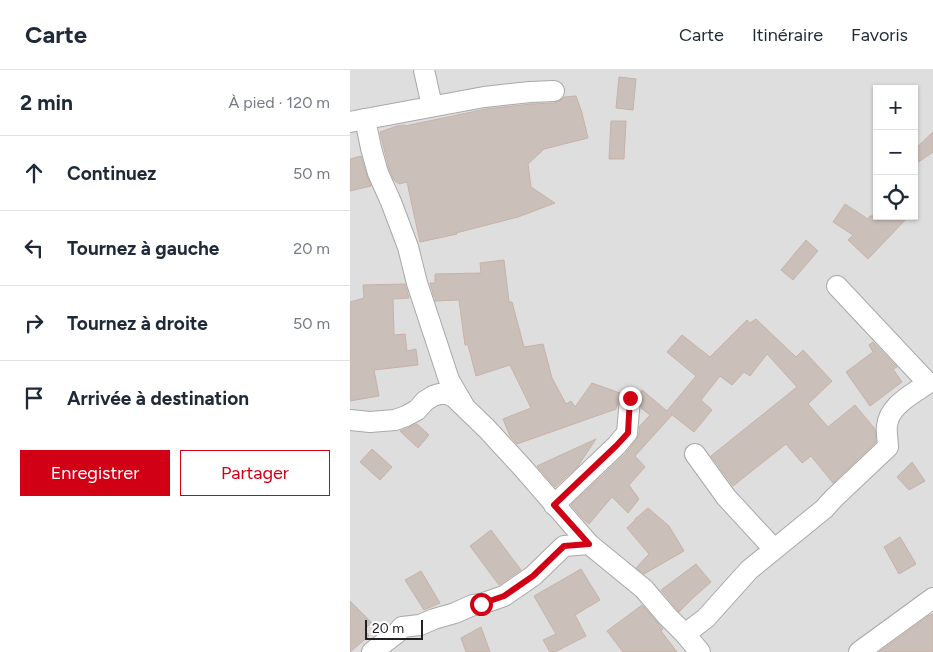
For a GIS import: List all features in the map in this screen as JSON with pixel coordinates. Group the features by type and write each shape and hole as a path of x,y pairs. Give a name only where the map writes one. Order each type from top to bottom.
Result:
{"street":[{"path":"424,70 432,106"},
{"path":"464,406 449,380 416,283 408,247 378,173 371,148 358,120 484,96 554,91"},
{"path":"685,634 706,618 749,570 824,509 888,447 887,426 892,411 901,401 928,383 838,286"},
{"path":"350,420 370,422 395,420 416,410 433,396 448,394 455,398 522,467 589,544 644,589 700,652"},
{"path":"554,505 628,433 630,398"},
{"path":"695,454 726,497 774,549"},
{"path":"372,652 402,627 420,625 473,605 504,596 533,576 564,546 589,544"},
{"path":"859,652 933,598"}],"shaded area":[{"path":"350,70 933,70 933,652 350,652"}],"building":[{"path":"619,77 636,79 633,110 616,108"},
{"path":"576,96 588,138 544,149 528,164 531,187 555,203 518,217 420,242 407,182 399,184 394,180 389,169 380,132 397,126 405,126 486,109 554,103 564,97"},
{"path":"611,121 626,121 624,159 609,159"},
{"path":"933,132 933,152 918,162 918,146"},
{"path":"361,156 371,186 350,191 350,159"},
{"path":"845,204 868,219 870,216 873,216 873,220 905,220 868,259 848,240 853,235 833,222"},
{"path":"806,240 818,251 793,280 781,270"},
{"path":"504,260 509,302 512,302 524,347 543,344 552,378 566,404 571,401 575,407 592,383 620,393 616,409 517,444 510,436 503,419 531,408 510,365 476,376 468,345 465,345 459,300 435,301 430,283 435,283 435,274 481,273 480,263"},
{"path":"405,284 409,298 393,299 394,335 405,334 407,351 416,349 418,365 374,370 379,396 350,401 350,302 364,298 363,285"},
{"path":"756,319 796,357 803,350 832,381 808,404 828,427 855,405 875,429 876,442 833,483 811,456 802,463 786,444 733,486 711,456 797,387 767,354 750,376 744,372 732,385 720,376 701,400 712,410 694,432 671,414 635,456 645,467 629,485 639,499 628,513 612,497 589,524 571,505 625,454 636,440 639,434 639,427 650,415 641,408 642,400 640,393 642,390 667,411 696,376 667,352 682,335 710,357 747,320 750,323"},
{"path":"873,342 897,367 893,369 902,382 870,406 846,372 873,352 869,345"},
{"path":"417,424 429,435 418,448 400,431"},
{"path":"596,439 578,466 555,487 537,466"},
{"path":"372,449 392,467 380,480 360,462"},
{"path":"912,462 925,481 909,490 897,477"},
{"path":"648,508 669,526 684,551 644,574 636,568 649,554 627,528"},
{"path":"491,530 521,570 499,585 470,546"},
{"path":"900,537 916,564 899,574 884,547"},
{"path":"696,564 711,582 679,612 661,590"},
{"path":"581,569 600,600 575,615 586,636 555,652 550,652 543,640 556,634 534,596"},
{"path":"421,571 440,603 424,610 405,580"},
{"path":"350,601 372,623 364,629 369,636 350,652"},
{"path":"642,605 663,629 661,631 677,652 623,652 607,631"},
{"path":"933,614 933,652 879,652 928,616"},
{"path":"481,627 490,652 466,652 461,638"}],"route":[{"path":"481,604 504,596 533,576 564,546 589,544 554,505 628,433 630,398"}]}
